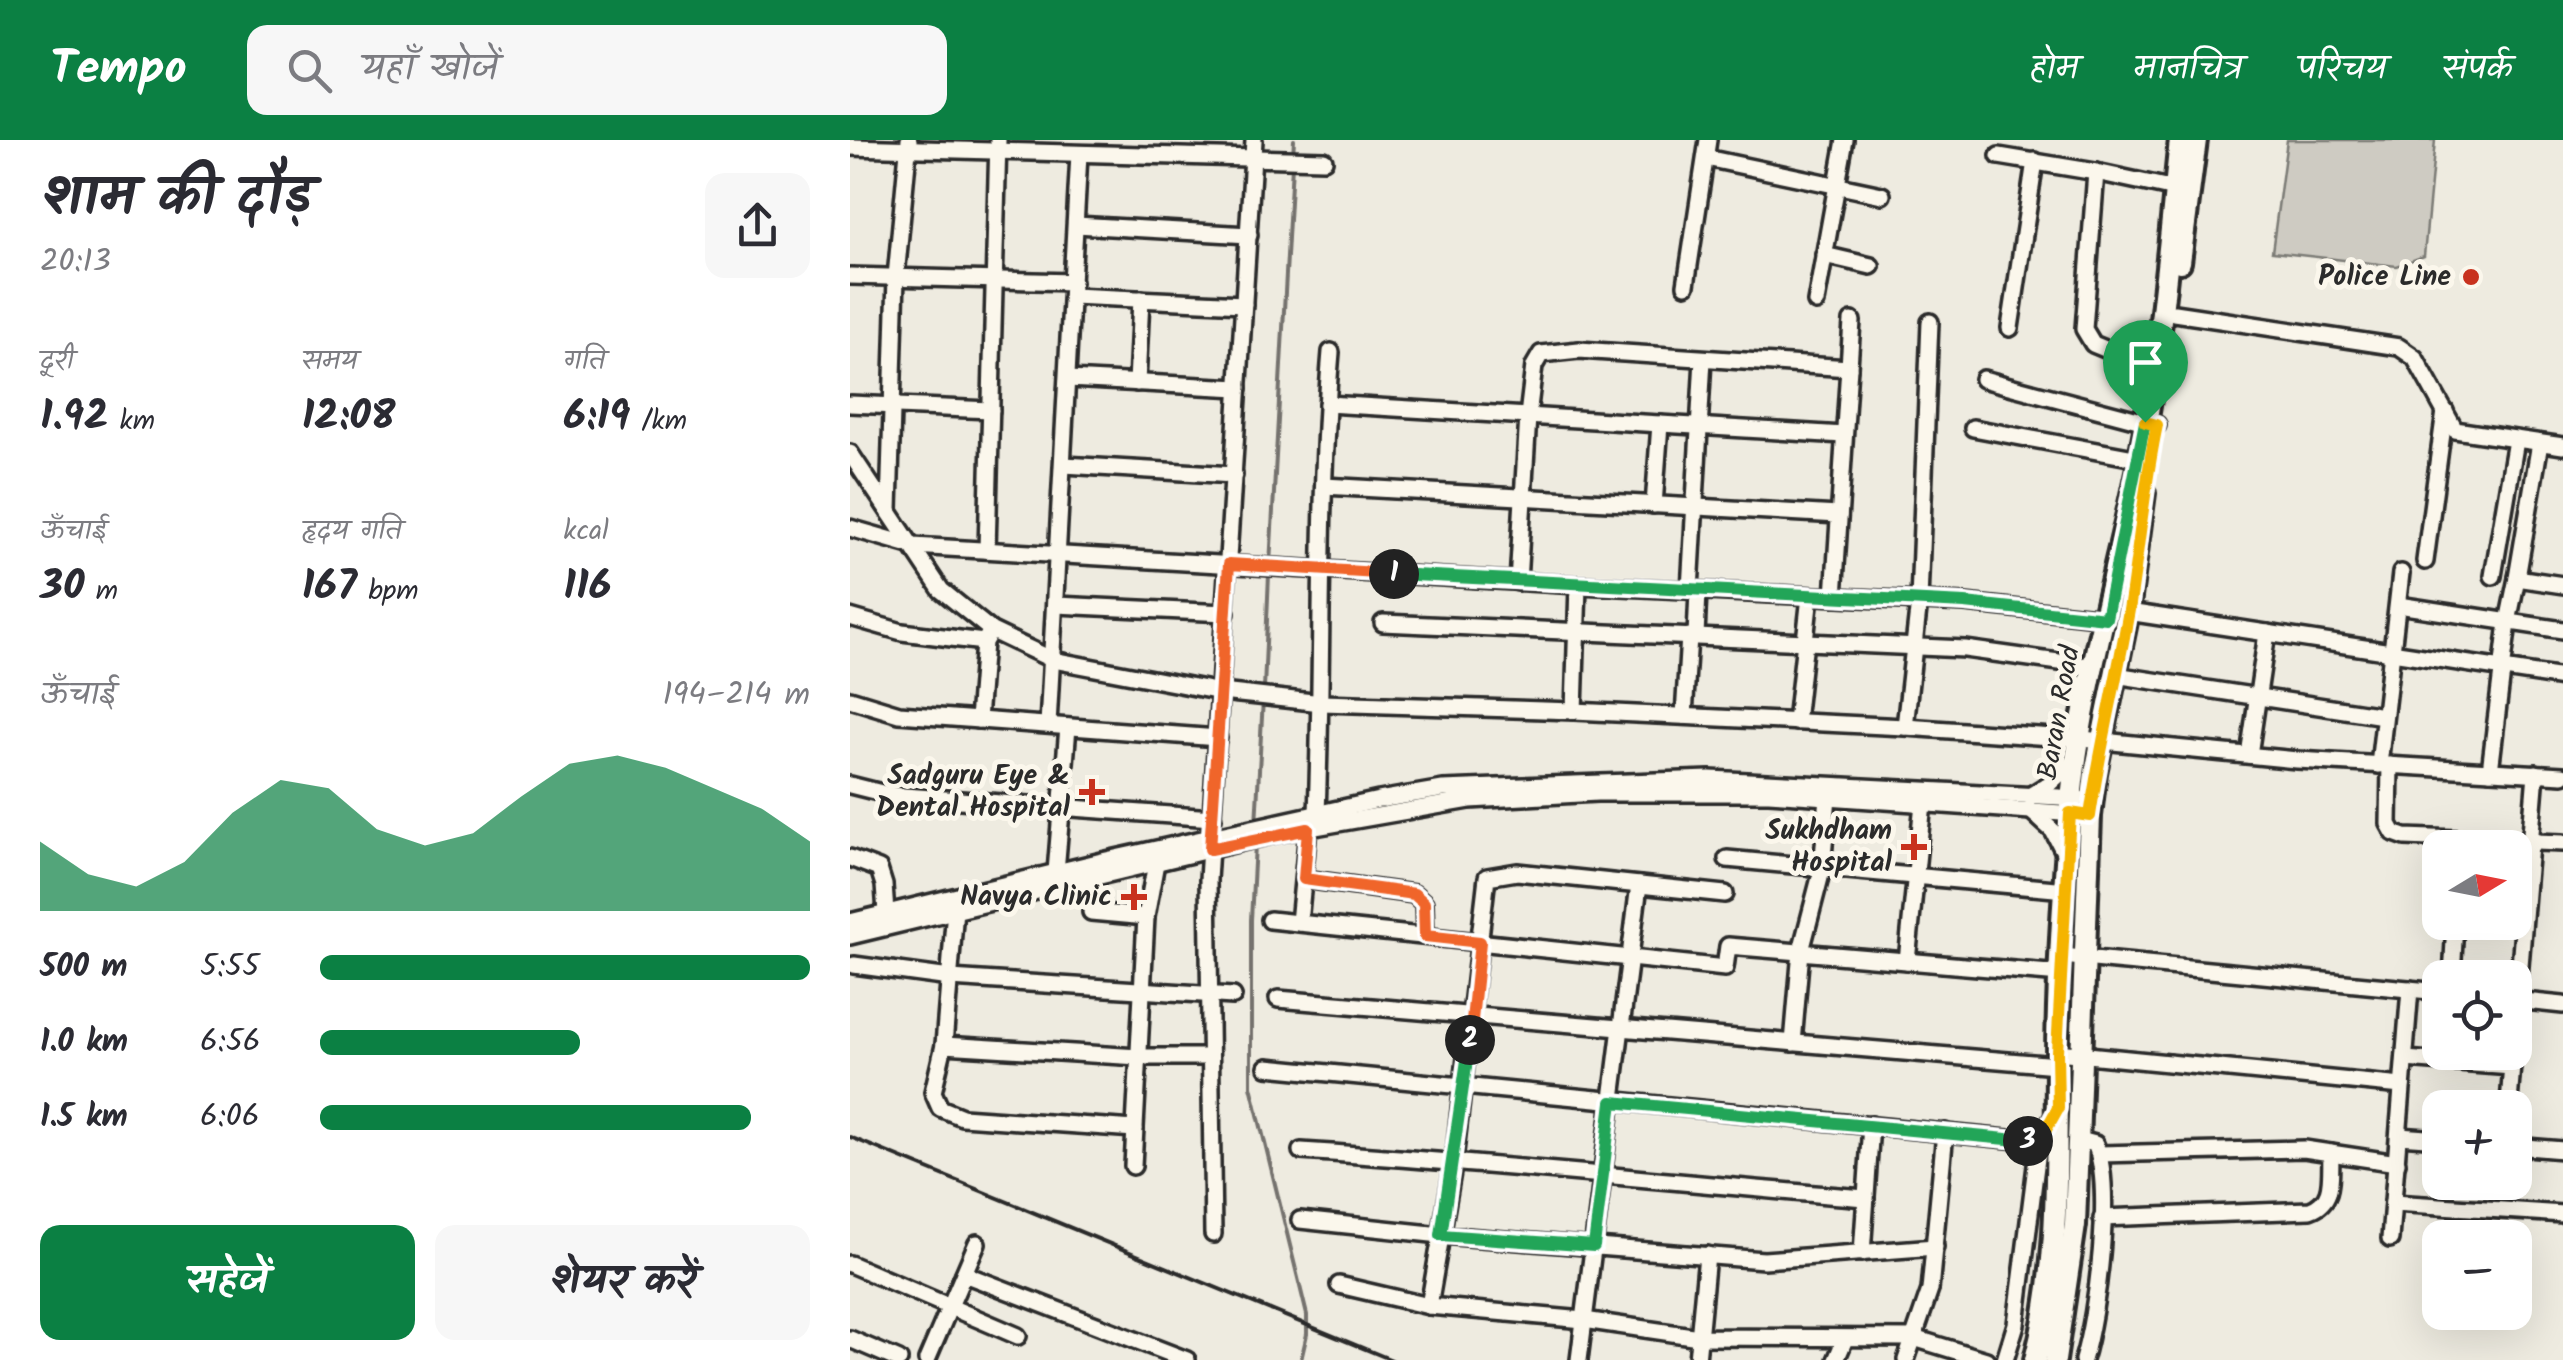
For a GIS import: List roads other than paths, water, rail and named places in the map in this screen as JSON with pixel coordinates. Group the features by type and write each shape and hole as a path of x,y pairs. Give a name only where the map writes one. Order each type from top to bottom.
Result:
{"main road":[{"name":"Baran Road","path":"2055,1360 2071,1260 2080,1140 2084,958 2081,806 2087,745 2105,671 2128,612 2147,474 2154,369 2180,140"},
{"name":"Baran Road","path":"2105,671 2106,618 2174,313 2196,140"},
{"name":"Baran Road","path":"2035,1360 2051,1262 2068,859 2081,806"}],"street":[{"path":"1213,1234 1208,994 1211,844 1254,140"},
{"path":"1686,285 1708,140"},
{"path":"1816,302 1844,140"},
{"path":"889,510 896,277 908,145"},
{"path":"987,550 998,146"},
{"path":"850,147 1192,148 1253,159 1324,160"},
{"path":"1048,725 1076,226 1088,149"},
{"path":"1999,156 2175,189"},
{"path":"1706,158 1882,195"},
{"path":"2010,328 2035,161"},
{"path":"2096,172 2084,329 2093,344 2154,369"},
{"path":"1076,226 1249,236"},
{"path":"1824,255 1871,266"},
{"path":"850,276 994,280 1141,299 1244,304"},
{"path":"1136,383 1141,299"},
{"path":"2174,313 2399,347 2415,358 2456,430 2563,446"},
{"path":"1834,597 1852,321"},
{"path":"1905,728 1919,601 1930,322"},
{"path":"1518,582 1528,416 1534,366 1540,354 1579,350 1849,368"},
{"path":"1317,814 1322,704 1320,570 1332,352"},
{"path":"1684,716 1693,636 1694,507 1702,359"},
{"path":"1068,379 1240,388"},
{"path":"1983,379 2151,424"},
{"path":"850,404 991,410"},
{"path":"1327,404 1844,435"},
{"path":"2425,561 2445,411"},
{"path":"1654,505 1660,424"},
{"path":"1972,428 2140,459"},
{"path":"2493,576 2516,440"},
{"path":"2490,771 2508,622 2540,443"},
{"path":"850,452 941,590 988,636"},
{"path":"1064,464 1234,475"},
{"path":"1324,486 1839,516"},
{"path":"850,528 913,546 1578,586 1919,601 2106,618"},
{"path":"2402,573 2384,716 2384,765 2389,824 2394,833 2422,839"},
{"path":"2517,578 2563,585"},
{"path":"1574,711 1578,586"},
{"path":"1796,722 1810,596"},
{"path":"2398,605 2563,630"},
{"path":"1056,606 1226,613"},
{"path":"2128,612 2563,678"},
{"path":"850,617 902,632 988,636 1053,660 1221,692 1322,704 1574,711 1905,728 2087,745 2563,775"},
{"path":"1383,623 1964,649 2384,716"},
{"path":"2250,756 2267,633"},
{"path":"978,720 988,636"},
{"path":"850,699 899,714 1218,738"},
{"path":"1056,872 1068,727"},
{"path":"1274,829 1308,829 1453,802 1533,795 1769,793 1923,802 2030,802 2087,745"},
{"path":"2531,830 2536,774"},
{"path":"850,922 1056,872 1211,844 1317,814 1443,789 1640,780 1809,782 2081,806"},
{"path":"850,785 890,796 1213,818"},
{"path":"1793,1043 1800,952 1822,870 1828,796"},
{"path":"1907,961 1923,802"},
{"path":"2030,802 2054,831 2068,859"},
{"path":"1300,923 1308,829"},
{"path":"2532,842 2563,843"},
{"path":"850,936 1156,862 1211,844"},
{"path":"850,858 879,869 886,913"},
{"path":"1728,859 2066,890"},
{"path":"1133,1166 1146,917 1156,862"},
{"path":"1429,1306 1454,1161 1487,877 1517,872 1725,894"},
{"path":"1304,879 1414,894 1424,903 1425,936"},
{"path":"1579,1360 1639,885"},
{"path":"956,909 944,1045 933,1092 940,1108 962,1117 1135,1128"},
{"path":"1091,912 1146,917"},
{"path":"1270,920 1725,968 1728,946 1907,961 2062,965 2084,958 2422,990"},
{"path":"854,965 950,978 1233,996"},
{"path":"2390,1239 2410,989"},
{"path":"1278,1000 1793,1043 2057,1059 2080,1053 2402,1086"},
{"path":"2532,1002 2563,1005"},
{"path":"944,1045 1209,1058"},
{"path":"2405,1059 2422,1059"},
{"path":"1267,1067 2039,1142"},
{"path":"2004,1360 2016,1324 2039,1142 2058,1108"},
{"path":"1862,1252 1871,1125"},
{"path":"1906,1360 1930,1290 1945,1132"},
{"path":"2398,1136 2422,1138"},
{"path":"2080,1140 2095,1144 2099,1154 2102,1218 2095,1308 2083,1360"},
{"path":"2532,1147 2563,1150"},
{"path":"2099,1154 2304,1149 2396,1163"},
{"path":"1301,1151 1866,1198"},
{"path":"2102,1218 2310,1210 2322,1206 2329,1196 2330,1153"},
{"path":"2393,1202 2563,1214"},
{"path":"1300,1220 1764,1260 1935,1247"},
{"path":"928,1360 977,1243"},
{"path":"1697,1360 1708,1256"},
{"path":"850,1264 1018,1336"},
{"path":"964,1274 1179,1359"},
{"path":"1339,1285 1429,1306 1584,1320 1699,1337 1914,1338 1986,1360"},
{"path":"850,1339 899,1360"},
{"path":"1836,1360 1845,1339"}],"waterway":[{"path":"1293,155 1294,140"},
{"path":"1270,565 1292,165"},
{"path":"1264,689 1269,574"},
{"path":"1256,824 1263,699"},
{"path":"1255,844 1251,1086 1307,1315 1301,1360"}],"railway":[{"path":"850,1137 1392,1360"}],"place":[{"name":"Police Line","path":"2471,277"},
{"name":"Sadguru Eye & Dental Hospital","path":"1092,792"},
{"name":"Sukhdham Hospital","path":"1914,847"},
{"name":"Navya Clinic","path":"1134,897"}]}
